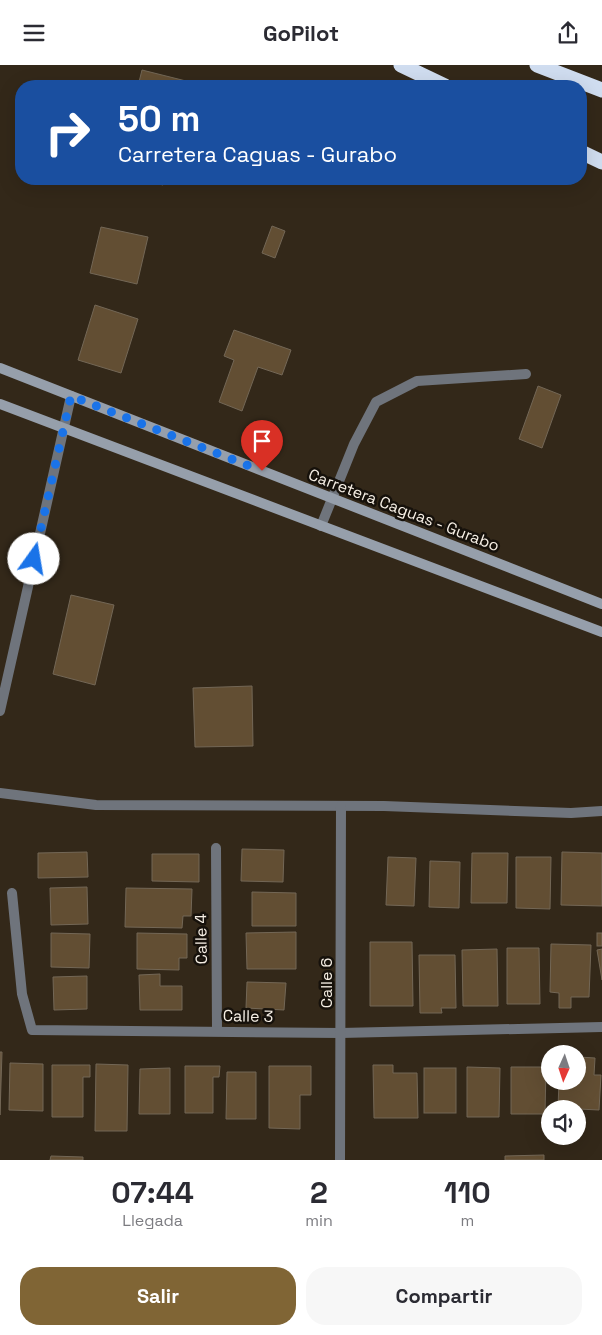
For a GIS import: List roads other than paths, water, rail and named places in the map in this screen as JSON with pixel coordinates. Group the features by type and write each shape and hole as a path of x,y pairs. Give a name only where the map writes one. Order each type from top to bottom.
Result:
{"highway":[{"path":"401,65 432,80"},
{"path":"537,65 576,80"},
{"path":"587,84 602,90"},
{"path":"587,155 602,162"}],"main road":[{"name":"Carretera Caguas - Gurabo","path":"0,368 602,604"},
{"path":"0,404 602,632"}],"street":[{"path":"321,526 354,444 376,402 417,381 526,374"},
{"path":"0,709 71,396"},
{"path":"0,793 96,805 341,806 562,813 602,811"},
{"name":"Calle 6","path":"340,1160 341,806"},
{"name":"Calle 4","path":"216,848 218,1030"},
{"name":"Calle 3","path":"12,893 22,994 32,1029 341,1033 602,1027"}]}
